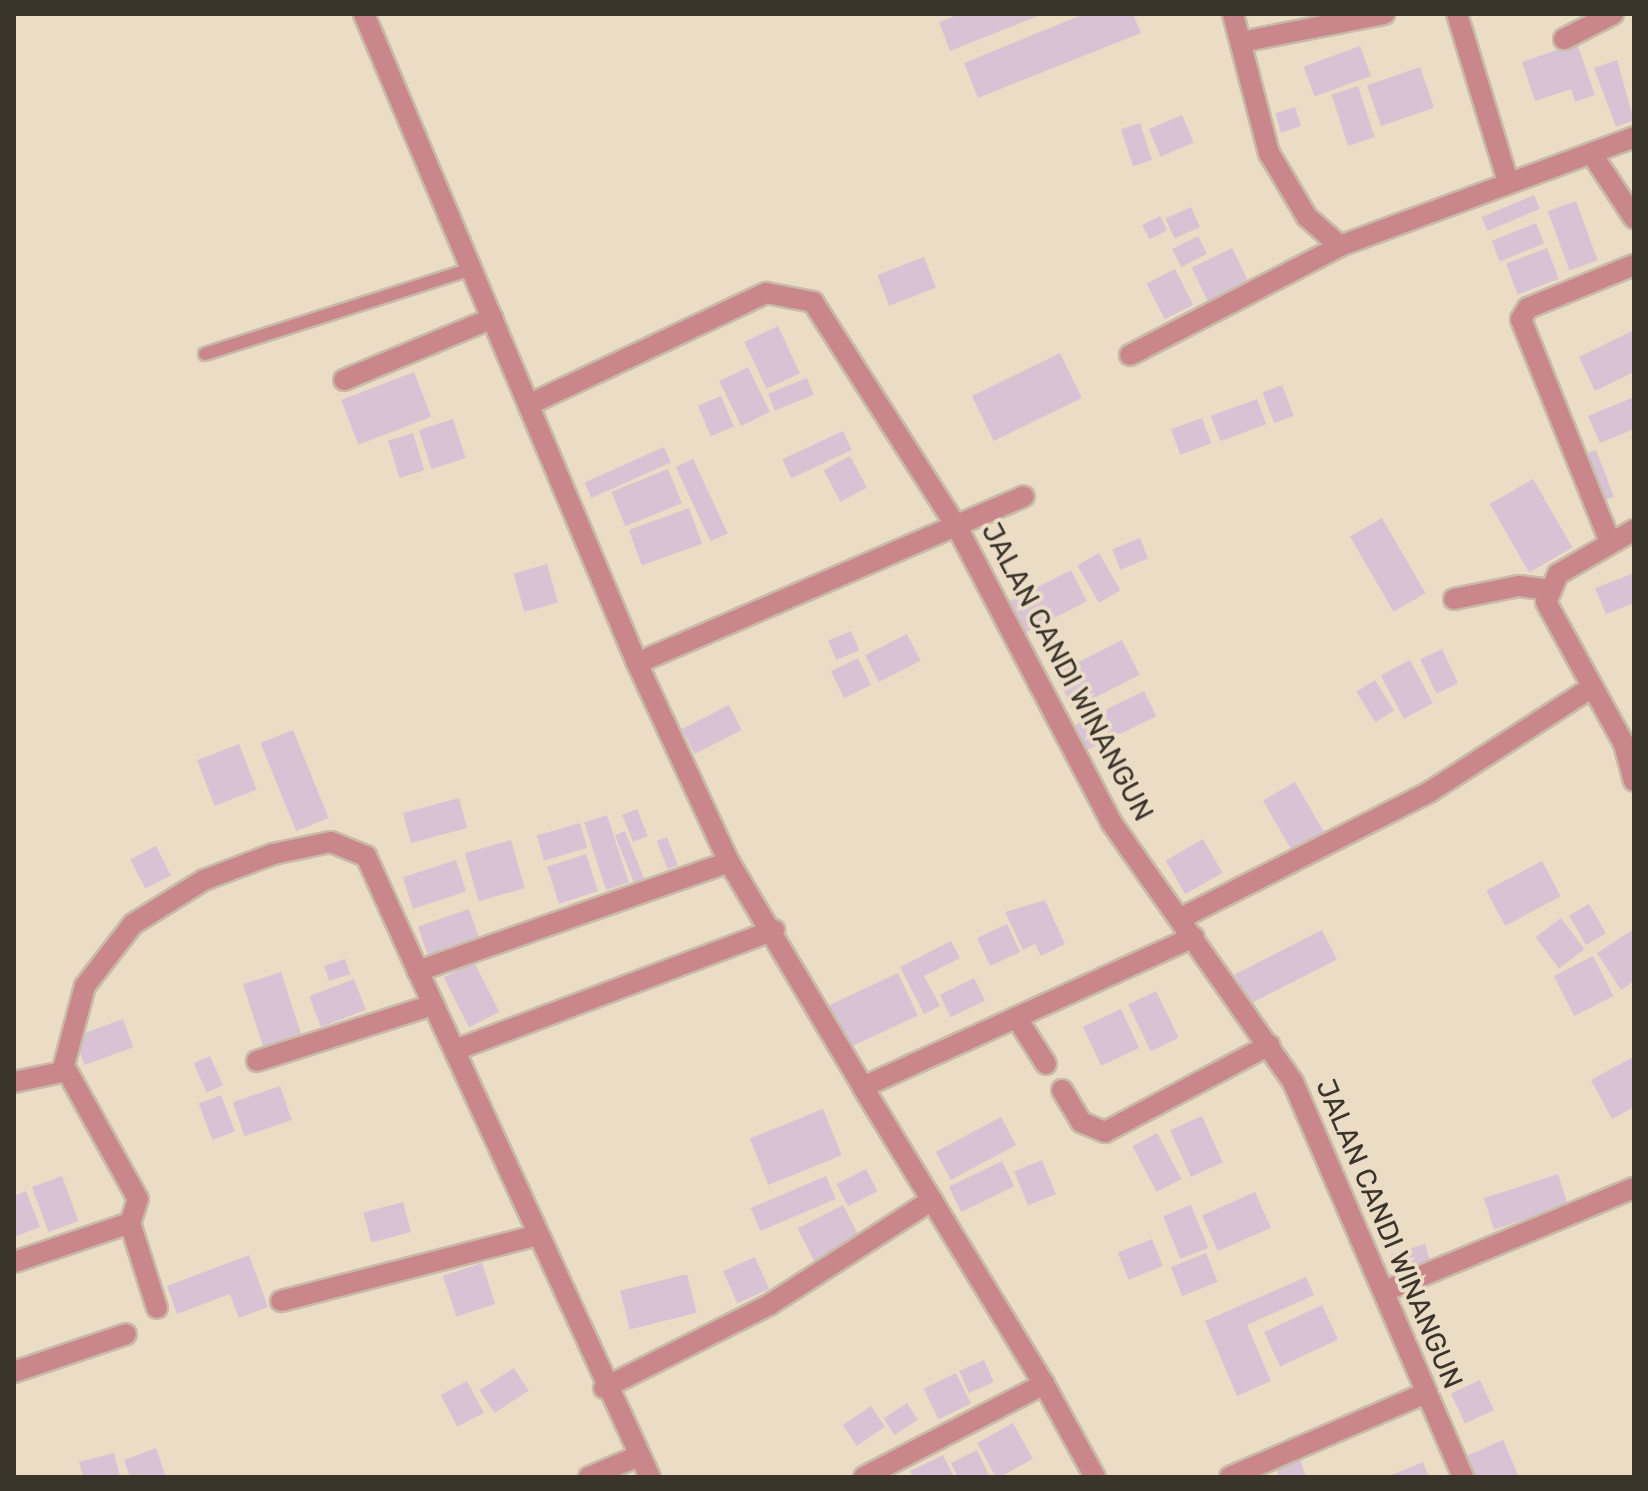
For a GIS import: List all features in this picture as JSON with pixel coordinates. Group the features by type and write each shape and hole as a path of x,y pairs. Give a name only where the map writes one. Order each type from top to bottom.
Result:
{"street":[{"path":"364,14 637,663 729,862 774,930 863,1087 1044,1384 1095,1477"},
{"path":"1233,14 1269,153 1307,217 1340,246"},
{"path":"1241,42 1384,14"},
{"path":"1457,14 1508,182"},
{"path":"1564,39 1613,14"},
{"path":"1130,355 1340,246 1634,137"},
{"path":"1592,154 1634,218"},
{"path":"1610,542 1521,319 1528,308 1634,265"},
{"name":"JALAN CANDI WINANGUN","path":"530,404 766,293 788,293 813,302 958,529 1111,822 1269,1045 1339,1179 1463,1477"},
{"path":"344,380 493,318"},
{"path":"637,663 958,529 1024,496"},
{"path":"1634,530 1558,574 1550,590 1548,616 1624,744 1634,781"},
{"path":"1454,599 1519,586 1550,590"},
{"path":"1181,918 1431,791 1591,688"},
{"path":"157,1308 130,1223 138,1199 63,1069 85,986 133,924 204,880 273,854 331,842 366,856 604,1388 650,1477"},
{"path":"418,971 729,862"},
{"path":"455,1050 774,930"},
{"path":"863,1087 1018,1020 1194,937"},
{"path":"257,1061 433,1005"},
{"path":"1018,1020 1046,1064"},
{"path":"1062,1090 1081,1122 1105,1132 1269,1045"},
{"path":"14,1082 63,1069"},
{"path":"1385,1291 1634,1188"},
{"path":"604,1388 769,1305 932,1200"},
{"path":"14,1262 130,1223"},
{"path":"281,1301 538,1235"},
{"path":"14,1372 126,1334"},
{"path":"864,1477 1044,1384"},
{"path":"1230,1477 1426,1393"},
{"path":"589,1477 639,1456"}],"lane":[{"path":"205,354 472,269"}],"building":[{"path":"959,14 1043,14 950,51 939,22"},
{"path":"1084,14 1133,14 1141,33 978,98 964,63"},
{"path":"1577,43 1595,95 1575,102 1571,89 1535,101 1522,62"},
{"path":"1360,46 1371,76 1315,97 1304,67"},
{"path":"1617,60 1634,120 1616,127 1594,68"},
{"path":"1420,67 1434,108 1381,126 1367,85"},
{"path":"1358,86 1375,137 1348,146 1331,95"},
{"path":"1295,107 1301,126 1281,133 1275,113"},
{"path":"1182,115 1194,143 1161,157 1149,129"},
{"path":"1140,123 1152,160 1133,166 1121,129"},
{"path":"1534,195 1540,209 1487,231 1482,217"},
{"path":"1576,201 1598,260 1569,270 1548,211"},
{"path":"1191,207 1200,227 1174,238 1165,218"},
{"path":"1160,216 1167,230 1149,239 1142,225"},
{"path":"1536,223 1544,243 1500,261 1491,241"},
{"path":"1198,236 1207,254 1181,267 1172,249"},
{"path":"1232,248 1251,287 1210,306 1192,268"},
{"path":"1547,248 1559,279 1518,295 1506,264"},
{"path":"924,257 936,288 889,306 877,275"},
{"path":"1175,269 1193,305 1165,319 1146,284"},
{"path":"778,326 800,373 766,389 744,342"},
{"path":"1634,330 1634,372 1595,391 1579,357"},
{"path":"1060,353 1082,398 994,441 972,396"},
{"path":"748,367 770,412 741,426 719,381"},
{"path":"414,372 431,417 358,445 341,400"},
{"path":"807,378 814,395 775,410 768,394"},
{"path":"1282,385 1294,416 1274,423 1262,393"},
{"path":"721,396 734,426 711,436 698,406"},
{"path":"1634,397 1634,429 1600,443 1588,416"},
{"path":"1257,399 1266,424 1220,441 1211,416"},
{"path":"1202,418 1211,443 1180,455 1171,429"},
{"path":"453,419 466,458 431,469 419,430"},
{"path":"843,431 852,450 791,478 782,459"},
{"path":"413,433 424,470 400,478 388,441"},
{"path":"664,447 671,463 591,498 585,482"},
{"path":"1596,450 1614,497 1595,504 1577,457"},
{"path":"850,456 867,488 840,502 824,470"},
{"path":"693,459 728,533 710,541 676,467"},
{"path":"668,469 682,503 625,526 611,492"},
{"path":"1533,479 1573,547 1529,572 1490,504"},
{"path":"689,508 702,544 642,566 629,530"},
{"path":"1382,518 1426,593 1393,612 1350,536"},
{"path":"1140,538 1148,558 1120,570 1112,549"},
{"path":"1099,553 1120,590 1099,603 1077,566"},
{"path":"547,564 558,602 524,612 513,574"},
{"path":"1071,570 1087,601 1025,633 1010,601"},
{"path":"1634,573 1634,603 1606,614 1595,588"},
{"path":"851,631 859,650 836,660 828,641"},
{"path":"907,634 921,661 879,682 865,655"},
{"path":"1122,640 1140,675 1073,709 1055,674"},
{"path":"1442,649 1458,683 1436,694 1420,659"},
{"path":"858,658 871,685 844,698 831,671"},
{"path":"1410,660 1433,703 1404,719 1381,675"},
{"path":"1375,680 1394,711 1375,722 1356,692"},
{"path":"1144,691 1156,716 1087,750 1075,725"},
{"path":"729,705 742,730 694,754 682,729"},
{"path":"293,730 329,818 296,831 261,743"},
{"path":"239,744 257,790 215,806 197,760"},
{"path":"1295,782 1326,835 1293,853 1263,800"},
{"path":"459,798 467,828 411,843 403,813"},
{"path":"637,809 648,836 633,842 622,815"},
{"path":"607,815 629,883 606,890 584,822"},
{"path":"580,823 587,848 544,860 537,835"},
{"path":"625,831 644,879 634,883 615,835"},
{"path":"667,837 678,865 667,869 657,841"},
{"path":"1203,839 1222,873 1185,894 1166,860"},
{"path":"511,840 525,888 479,901 465,853"},
{"path":"156,846 171,875 145,889 130,859"},
{"path":"586,854 598,891 559,904 547,867"},
{"path":"456,860 466,891 413,909 403,877"},
{"path":"1542,861 1561,896 1505,926 1486,891"},
{"path":"1045,900 1065,944 1041,956 1035,944 1023,950 1005,912"},
{"path":"1589,904 1606,933 1586,945 1569,916"},
{"path":"469,909 480,941 429,959 418,927"},
{"path":"1561,918 1584,949 1559,968 1535,937"},
{"path":"1007,924 1020,952 990,966 977,938"},
{"path":"1634,929 1634,981 1621,990 1597,953"},
{"path":"1322,930 1337,959 1250,1004 1235,974"},
{"path":"951,941 960,958 924,976 940,1006 924,1014 900,967"},
{"path":"1593,956 1613,996 1574,1016 1554,976"},
{"path":"345,959 350,974 329,981 324,966"},
{"path":"474,962 499,1012 469,1027 444,977"},
{"path":"281,972 302,1036 264,1048 243,984"},
{"path":"898,973 918,1016 844,1050 825,1007"},
{"path":"974,978 985,1000 951,1017 940,995"},
{"path":"354,979 366,1010 321,1027 309,996"},
{"path":"1156,991 1179,1038 1151,1051 1128,1005"},
{"path":"1121,1009 1139,1048 1101,1066 1083,1027"},
{"path":"123,1019 133,1047 84,1065 74,1037"},
{"path":"210,1056 223,1085 207,1093 194,1063"},
{"path":"1633,1057 1634,1107 1612,1119 1591,1080"},
{"path":"280,1086 292,1120 244,1136 233,1102"},
{"path":"221,1095 235,1131 213,1140 199,1104"},
{"path":"823,1109 842,1155 768,1185 750,1139"},
{"path":"1202,1116 1223,1163 1191,1177 1170,1130"},
{"path":"1001,1117 1016,1145 951,1180 936,1152"},
{"path":"1157,1133 1181,1179 1157,1192 1132,1146"},
{"path":"1042,1160 1056,1194 1028,1206 1014,1171"},
{"path":"1002,1161 1014,1186 961,1212 949,1187"},
{"path":"866,1169 877,1191 848,1206 837,1184"},
{"path":"1558,1174 1568,1205 1494,1229 1484,1198"},
{"path":"62,1176 78,1221 48,1232 32,1187"},
{"path":"826,1176 836,1199 760,1231 751,1208"},
{"path":"26,1191 40,1227 14,1237 14,1196"},
{"path":"1255,1192 1271,1228 1218,1251 1202,1216"},
{"path":"403,1202 411,1232 371,1243 363,1213"},
{"path":"843,1205 861,1241 816,1264 798,1228"},
{"path":"1191,1205 1208,1248 1180,1259 1163,1216"},
{"path":"1152,1239 1163,1266 1129,1280 1118,1253"},
{"path":"1425,1244 1432,1267 1398,1277 1391,1255"},
{"path":"1206,1253 1218,1282 1182,1296 1171,1267"},
{"path":"249,1255 268,1307 239,1318 230,1294 177,1314 167,1286"},
{"path":"755,1257 769,1289 737,1303 723,1271"},
{"path":"482,1263 495,1304 456,1317 443,1276"},
{"path":"687,1274 697,1313 630,1330 620,1291"},
{"path":"1306,1277 1314,1295 1247,1325 1271,1381 1237,1396 1205,1321"},
{"path":"1322,1305 1338,1339 1280,1366 1264,1332"},
{"path":"984,1360 994,1382 969,1393 959,1371"},
{"path":"514,1368 529,1391 494,1413 480,1390"},
{"path":"956,1373 971,1404 939,1419 924,1389"},
{"path":"1480,1380 1494,1410 1465,1423 1451,1394"},
{"path":"467,1381 484,1413 457,1427 441,1395"},
{"path":"907,1403 918,1420 894,1435 884,1418"},
{"path":"871,1406 885,1427 857,1446 843,1425"},
{"path":"1013,1423 1033,1459 996,1477 977,1443"},
{"path":"1503,1440 1519,1477 1475,1477 1466,1456"},
{"path":"156,1448 166,1477 130,1477 124,1460"},
{"path":"977,1450 990,1477 958,1477 951,1463"},
{"path":"114,1453 120,1477 83,1477 79,1462"},
{"path":"943,1455 954,1477 913,1477 910,1471"},
{"path":"1299,1456 1306,1477 1279,1477 1275,1464"},
{"path":"1423,1462 1429,1477 1386,1477"}]}
